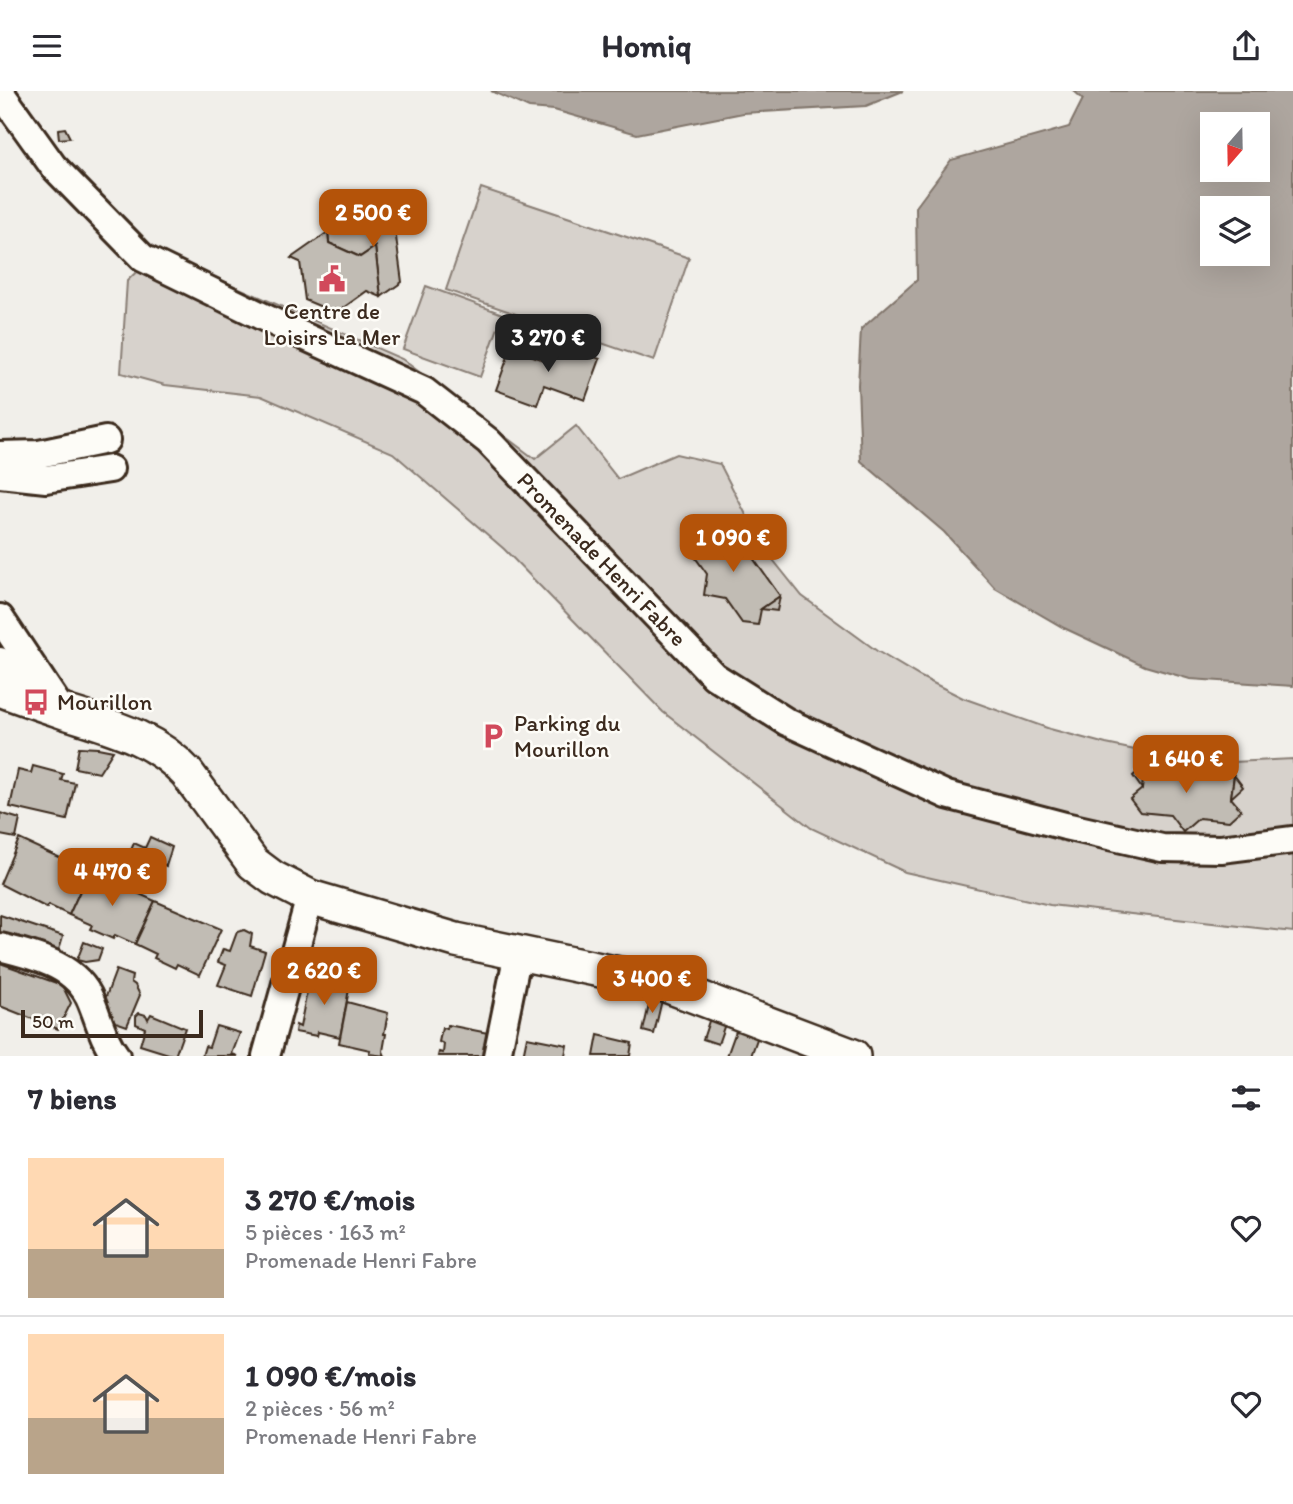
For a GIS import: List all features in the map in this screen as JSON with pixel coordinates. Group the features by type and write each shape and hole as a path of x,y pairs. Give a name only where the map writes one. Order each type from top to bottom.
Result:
{"main road":[{"path":"13,694 135,735 152,744 178,763 253,863 273,879 310,897 434,934 667,985 853,1056"}],"street":[{"name":"Promenade Henri Fabre","path":"0,92 53,166 143,258 424,391 488,442 713,675 786,722 947,795 1090,832 1162,848 1221,849 1293,840"},
{"path":"0,455 39,454 106,440"},
{"path":"0,474 46,479 110,469"},
{"path":"0,618 62,711"},
{"path":"0,661 13,694"},
{"path":"266,1056 310,897"},
{"path":"0,947 58,966 74,976 86,989 104,1050"},
{"path":"497,1056 518,953"}],"shaded area":[{"path":"491,91 903,91 866,106 743,113 637,134 554,110 529,108"},
{"path":"1074,91 1293,91 1293,686 1190,679 1145,666 1064,628 995,588 944,532 861,461 858,385 861,329 917,280 916,207 951,160 1069,127 1083,99"},
{"path":"481,188 689,258 654,361 446,290"},
{"path":"157,252 402,359 535,459 576,426 618,479 676,454 720,464 762,546 802,596 877,651 963,698 1050,729 1154,754 1211,763 1293,759 1293,932 1050,905 905,872 811,828 663,712 504,549 393,453 261,396 165,385 121,373 127,281"},
{"path":"426,286 503,314 480,377 403,349"}],"building":[{"path":"65,128 70,138 59,139 58,129"},
{"path":"394,222 402,282 381,297 375,247 360,257 329,243 328,230"},
{"path":"328,232 329,243 360,257 375,247 381,297 367,291 336,313 305,300 300,262 291,258"},
{"path":"560,344 600,359 585,400 544,385 537,405 496,390 511,348 552,363"},
{"path":"712,521 728,523 709,536"},
{"path":"728,523 780,596 761,609 758,625 742,623 725,599 704,595 707,574 690,550 693,535 709,536"},
{"path":"780,596 777,611 761,609"},
{"path":"79,747 113,751 99,773 75,768"},
{"path":"33,766 63,774 61,780 75,783 67,820 10,807 18,770 31,773"},
{"path":"1144,766 1234,775 1231,798 1241,810 1229,821 1199,818 1183,832 1170,815 1140,812 1130,799 1142,789"},
{"path":"1144,766 1142,789 1133,776"},
{"path":"1234,775 1243,787 1231,798"},
{"path":"0,813 20,819 16,838 0,835"},
{"path":"150,837 172,847 166,866 131,850 134,843 145,848"},
{"path":"19,839 89,871 69,915 48,905 47,908 0,884"},
{"path":"89,871 155,901 135,944 115,935 113,939 90,929 92,925 69,915"},
{"path":"155,901 221,929 200,975 177,964 175,968 154,958 156,954 135,944"},
{"path":"0,915 63,936 58,953 0,934"},
{"path":"244,930 252,934 250,946 265,951 252,996 218,985 226,965 218,962 223,949 230,951 237,932"},
{"path":"84,942 102,949 98,960 77,960"},
{"path":"0,963 62,985 71,1003 58,1029 0,1006"},
{"path":"116,970 132,976 131,982 140,995 127,1026 110,1020 104,1002"},
{"path":"310,976 350,984 340,1037 318,1032 317,1036 295,1032 296,1025 300,1027"},
{"path":"651,996 662,1000 654,1034 643,1031"},
{"path":"347,1002 388,1013 384,1034 385,1056 369,1054 370,1050 339,1043"},
{"path":"139,1013 146,1015 148,1019 151,1014 185,1028 175,1056 140,1045 145,1028 136,1024 136,1016"},
{"path":"710,1018 725,1024 718,1044 703,1039"},
{"path":"448,1025 488,1033 484,1056 438,1056 439,1052 443,1053 444,1044 439,1042 442,1028 447,1029"},
{"path":"216,1026 240,1033 232,1054 238,1056 202,1056 205,1046 209,1047"},
{"path":"737,1028 758,1036 751,1056 727,1056"},
{"path":"598,1035 632,1043 630,1056 594,1056"},
{"path":"527,1037 567,1045 565,1056 523,1056"}],"place":[{"name":"Centre de Loisirs La Mer","path":"332,279"},
{"name":"Mourillon","path":"36,702"},
{"name":"Parking du Mourillon","path":"493,736"}]}
